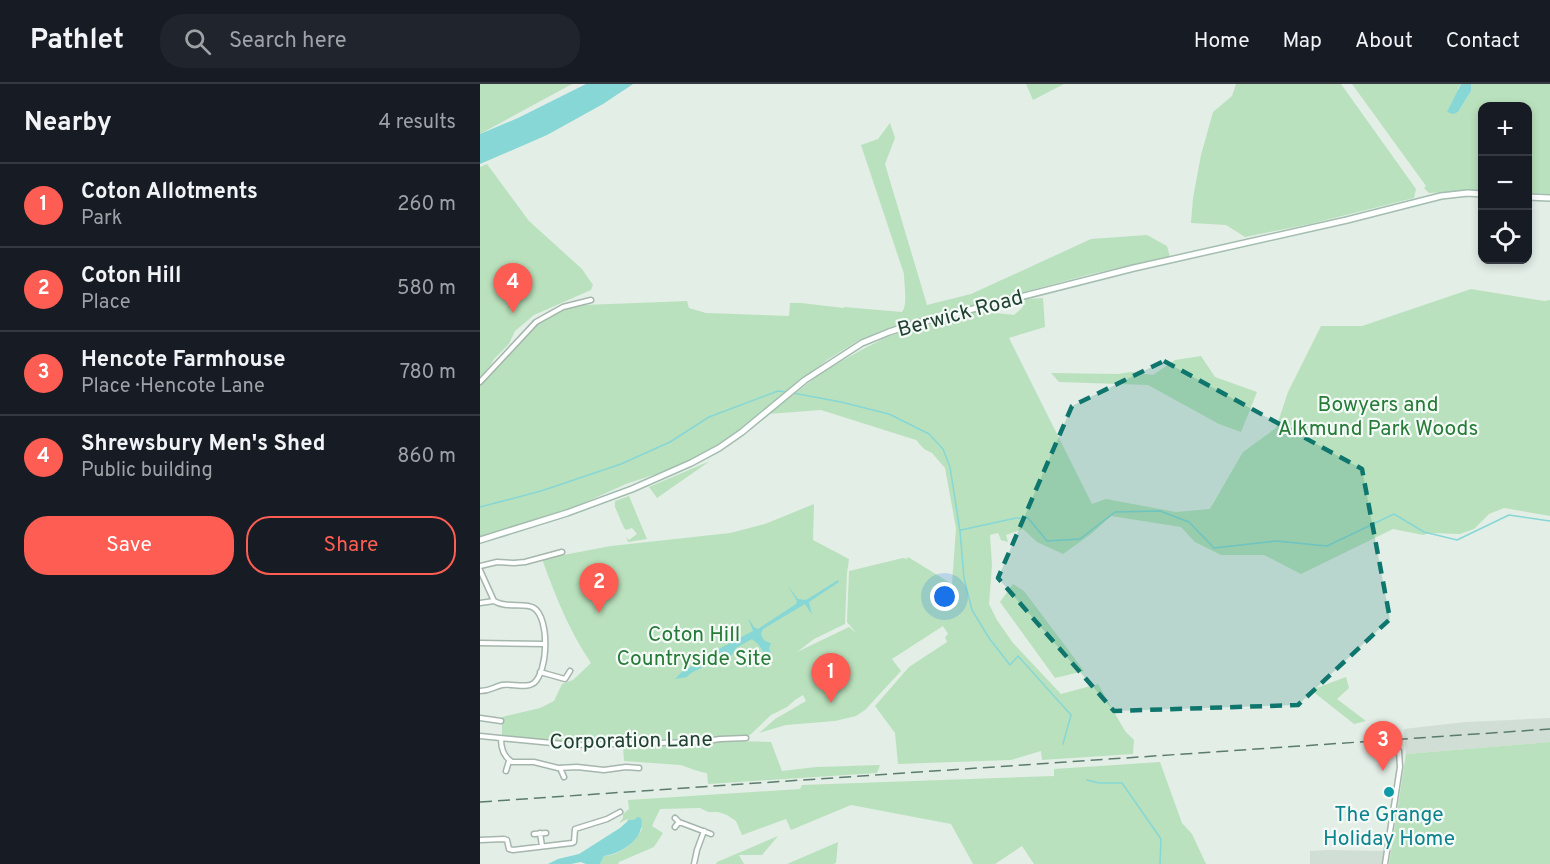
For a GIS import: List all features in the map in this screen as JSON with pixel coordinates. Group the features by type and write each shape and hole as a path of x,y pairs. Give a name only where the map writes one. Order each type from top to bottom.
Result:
{"main road":[{"name":"Berwick Road","path":"480,540 567,513 632,489 691,463 742,432 805,380 862,342 889,332 1134,268 1347,220 1441,196 1478,194"},
{"path":"1532,197 1550,198"}],"street":[{"path":"480,382 536,322 563,307 591,300"},
{"path":"494,601 480,568 497,562 514,564 525,562 562,552"},
{"path":"480,603 494,601 503,606 535,608 544,628 546,644 540,672 531,685 501,685 488,691 480,691"},
{"path":"480,643 546,644"},
{"path":"540,672 565,679 570,671"},
{"path":"480,718 501,721"},
{"name":"Corporation Lane","path":"480,736 573,746 700,742 746,738"},
{"path":"501,739 502,749 509,761 506,771"},
{"path":"1385,864 1400,767 1399,751"},
{"path":"509,761 534,762 560,768 604,770 639,768"},
{"path":"631,767 632,774"},
{"path":"560,768 564,777"},
{"path":"480,840 507,840 508,849 513,850 572,843 575,838 575,829 619,814 613,809"},
{"path":"675,827 677,820 711,834"},
{"path":"694,864 704,831"},
{"path":"540,833 542,846"},
{"path":"534,834 546,833"}],"highlighted area":[{"path":"1164,361 1362,469 1390,619 1298,705 1114,711 998,578 1072,406"}],"shaded area":[{"path":"1550,718 1550,742 1406,754 1404,729 1465,722"},
{"path":"1310,851 1386,851 1384,864 1310,864"}],"green space":[{"path":"480,84 572,84 480,134"},
{"path":"1026,84 1064,84 1033,100"},
{"path":"1236,84 1341,84 1416,189 1414,198 1310,224 1245,237 1226,225 1191,223 1201,155 1213,112 1232,96"},
{"path":"1352,84 1461,84 1458,88 1458,112 1471,91 1471,84 1550,84 1550,194 1532,193 1532,102 1478,102 1478,190 1429,193 1424,188 1426,186"},
{"path":"890,123 895,138 885,164 927,305 971,294 1091,239 1147,235 1167,246 1170,257 1091,274 883,330 859,340 827,360 721,445 689,463 626,484 552,517 480,537 480,386 537,324 565,308 584,305 687,301 689,308 706,313 789,316 790,303 902,312 905,299 904,274 861,145 878,139"},
{"path":"487,164 529,221 582,269 593,285 591,290 534,315 515,331 509,344 480,377 480,167"},
{"path":"1471,289 1544,301 1550,300 1550,516 1504,508 1489,514 1474,529 1460,534 1430,533 1423,535 1393,529 1301,574 1264,555 1221,555 1195,542 1181,527 1111,516 1063,554 1037,542 1023,529 1006,535 1008,542 1001,540 998,533 990,535 992,565 989,604 997,620 1013,643 1061,694 1098,684 1125,731 1134,740 1133,754 1042,760 1041,751 1011,760 898,764 895,733 875,706 909,667 947,642 945,637 948,634 943,626 892,659 901,671 865,710 856,716 835,721 786,725 759,733 775,719 806,701 803,695 771,715 750,735 744,736 574,744 502,737 502,717 540,708 554,701 562,684 573,680 591,663 569,626 542,559 611,546 730,533 765,524 814,504 813,540 849,559 845,624 814,639 797,652 849,627 856,633 847,622 849,571 908,557 952,584 956,528 945,468 932,453 924,449 916,440 821,410 768,414 824,371 887,337 978,311 1014,315 1022,308 1026,299 1043,298 1045,327 1009,338 1092,504 1106,499 1176,512 1210,509 1243,452 1276,428 1288,392 1321,326 1362,326"},
{"path":"1201,356 1215,377 1257,392 1241,432 1219,424 1148,385 1059,382 1051,373 1118,374 1131,372 1153,375 1175,360"},
{"path":"710,461 657,498 649,487"},
{"path":"629,496 647,539 628,542 626,537 629,540 637,534 632,528 626,530 624,528 615,507 615,501"},
{"path":"1013,584 1024,591 1084,671 1055,678 1000,602"},
{"path":"1346,677 1349,688 1337,699 1366,721 1354,724 1311,690"},
{"path":"730,741 771,742 782,771 816,767 880,765 877,773 708,784 707,773 680,765 624,761 623,747 683,746"},
{"path":"1550,742 1550,864 1389,864 1406,754"},
{"path":"1160,762 1182,823 1192,834 1206,864 1034,864 1022,846 995,864 973,864 951,824 851,805 791,830 786,819 742,835 736,821 718,812 708,812 700,808 660,809 652,826 663,833 654,847 618,864 600,864 604,856 626,847 642,829 636,818 619,823 623,814 629,809 628,800 800,789 802,785 1054,776 1054,769"},
{"path":"778,836 762,855 739,855 744,864 716,864 717,862"},
{"path":"838,842 836,863 787,864"}],"water":[{"path":"586,84 633,84 603,104 547,135 480,164 480,134"},
{"path":"1461,84 1471,84 1471,91 1458,112 1453,114 1447,112"},
{"path":"838,580 839,582 809,602 812,615 805,604 763,629 761,633 763,639 771,643 769,648 771,654 767,657 752,639 736,648 731,656 717,661 715,666 711,663 687,677 675,679 683,671 703,661 709,654 753,631 748,618 758,629 796,604 797,601 788,586 798,599 806,600"},
{"path":"641,818 642,825 636,838 618,852 604,856 600,864 581,862 548,864 579,854 629,820"}],"waterway":[{"path":"480,507 541,491 621,464 670,442 709,417 778,391 786,392"},
{"path":"793,393 889,414 929,434 943,449 950,467 960,531 964,578 972,610 989,638 1010,665 1018,656 1071,715 1063,744"},
{"path":"961,530 1016,518 1028,518 1047,541 1080,539 1115,512 1160,511 1189,522 1214,548 1276,541 1327,546 1394,514 1424,532 1457,540 1509,515 1550,521"},
{"path":"1087,780 1099,783 1122,783 1161,839 1160,864"}],"railway":[{"path":"480,802 1550,729"}],"place":[{"name":"Shrewsbury Men's Shed","path":"513,313"},
{"name":"Coton Hill","path":"599,613"},
{"name":"Coton Allotments","path":"831,703"},
{"name":"Hencote Farmhouse","path":"1383,771"},
{"name":"The Grange Holiday Home","path":"1389,792"}],"park label":[{"name":"Bowyers and Alkmund Park Woods","path":"1378,416"},
{"name":"Coton Hill Countryside Site","path":"694,646"}]}
